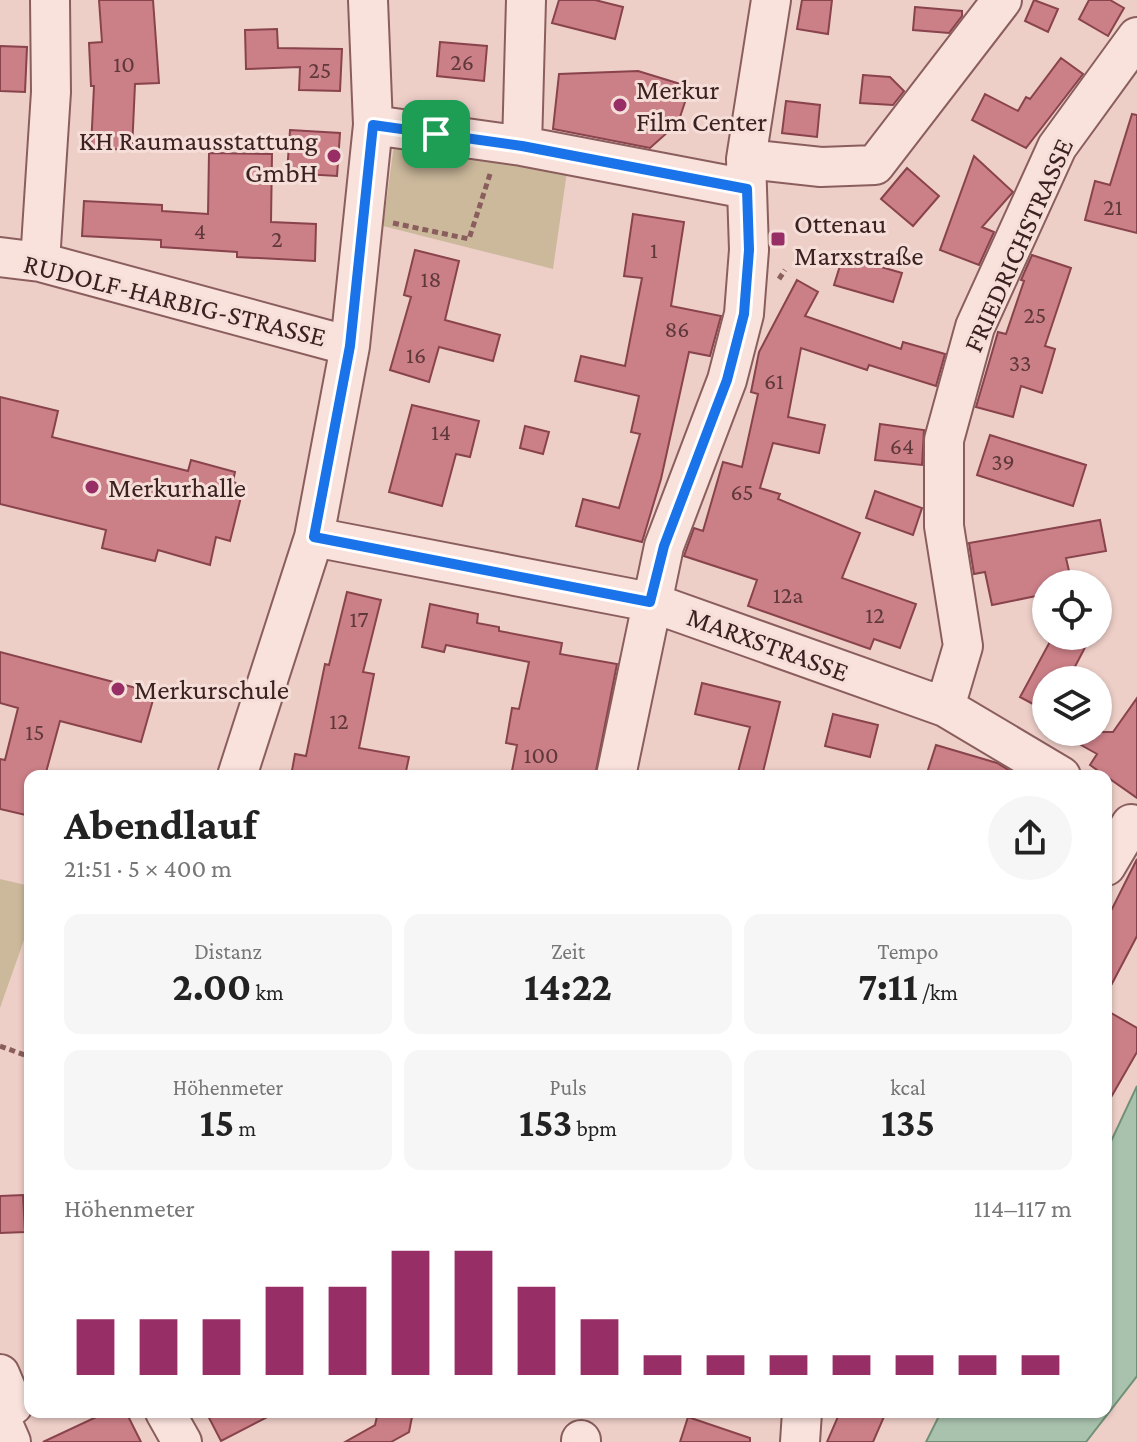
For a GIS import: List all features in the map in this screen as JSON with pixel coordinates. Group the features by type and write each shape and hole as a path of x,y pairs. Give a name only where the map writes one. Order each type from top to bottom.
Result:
{"street":[{"path":"40,262 51,92 50,0"},
{"path":"239,770 314,537 350,346 373,125 368,0"},
{"path":"510,145 526,0"},
{"path":"617,770 664,546 727,380 744,314 749,250 747,174 771,0"},
{"path":"373,125 747,174 875,165 1002,0"},
{"name":"FRIEDRICHSTRASSE","path":"945,707 963,646 944,526 944,440 975,327 1057,147 1137,37"},
{"name":"RUDOLF-HARBIG-STRASSE","path":"0,257 40,262 350,346"},
{"name":"MARXSTRASSE","path":"314,537 650,602 945,707 1051,770"},
{"path":"1112,851 1125,819"},
{"path":"168,1418 182,1442"},
{"path":"800,1442 802,1418"}],"path":[{"path":"364,219 469,239 510,145"},
{"path":"0,1046 24,1055"}],"shaded area":[{"path":"394,145 567,172 553,269 383,226"},
{"path":"0,879 24,885 24,940 0,1008"},
{"path":"1137,1086 1137,1376 1112,1408 1112,1139"},
{"path":"938,1418 1105,1418 1086,1442 926,1442"}],"building":[{"path":"99,0 153,0 159,83 135,84 132,150 91,148 94,86 91,86 89,43 102,42"},
{"path":"559,0 595,0 623,7 615,39 552,23"},
{"path":"802,0 832,0 828,34 797,29"},
{"path":"1034,0 1058,9 1048,32 1025,21"},
{"path":"1089,0 1110,0 1124,8 1108,36 1079,19"},
{"path":"915,7 962,11 962,16 949,33 913,30"},
{"path":"277,29 278,48 342,49 340,91 299,90 300,67 246,69 245,30"},
{"path":"440,42 487,46 484,81 437,76"},
{"path":"0,46 27,47 25,92 0,91"},
{"path":"1061,58 1083,74 1026,148 972,120 985,94 1018,111 1026,97 1030,99"},
{"name":"Merkur Film Center","path":"638,71 690,87 678,123 650,148 553,129 559,74"},
{"path":"863,75 890,77 904,91 893,105 860,103"},
{"path":"786,101 820,105 817,137 782,133"},
{"path":"1132,114 1137,115 1137,233 1085,220 1095,181 1110,185"},
{"path":"290,130 340,133 337,176 287,173"},
{"path":"209,153 272,154 271,222 316,224 315,261 237,257 237,252 161,247 161,240 82,236 84,201 162,205 162,211 208,214"},
{"path":"974,156 1013,192 982,227 994,232 979,265 940,250"},
{"path":"907,168 939,196 913,226 881,199"},
{"path":"633,214 684,222 671,306 721,316 710,356 689,352 661,479 642,542 576,526 583,499 619,508 640,434 631,432 639,396 575,381 581,356 625,366 642,278 624,276"},
{"path":"415,250 459,261 445,320 500,335 493,361 439,347 429,382 390,370 411,297 404,295"},
{"path":"1032,255 1071,268 1045,346 1055,349 1042,393 1021,386 1013,417 976,407 998,332 1006,334 1024,281 1021,280"},
{"path":"843,256 902,273 893,302 834,285"},
{"path":"797,280 818,292 805,316 901,349 903,342 945,354 936,386 869,365 867,370 801,348 788,417 825,425 819,453 773,443 760,488 780,494 778,499 860,533 842,578 916,604 900,648 874,639 870,649 748,606 757,580 684,556 694,528 703,531 723,462 742,467 758,394 751,392 759,352"},
{"name":"Merkurhalle","path":"0,397 58,411 52,437 188,471 191,460 235,472 233,481 243,489 230,541 216,537 210,565 158,550 155,561 102,548 106,530 0,504"},
{"path":"412,405 479,421 470,457 456,454 442,506 389,492"},
{"path":"880,424 924,430 922,465 875,460"},
{"path":"525,426 549,432 543,454 520,448"},
{"path":"990,435 1086,465 1073,506 977,475"},
{"path":"875,491 922,508 913,535 866,518"},
{"path":"1100,520 1106,551 1066,558 1069,570 1032,570 1032,597 992,605 985,572 974,574 969,543"},
{"path":"347,592 381,600 363,672 374,674 359,748 409,757 406,770 292,770 295,754 306,756 325,664 329,665"},
{"path":"430,604 478,614 477,623 499,627 499,631 562,643 560,654 617,664 596,770 512,770 517,745 506,743 512,708 519,709 529,662 446,645 444,652 422,647"},
{"path":"1045,650 1084,650 1075,666 1037,666"},
{"path":"0,652 155,693 141,742 60,721 47,770 24,770 24,815 0,809 0,759 5,760 18,708 0,703"},
{"path":"1032,675 1032,703 1020,697"},
{"path":"702,683 780,702 763,770 739,770 750,727 695,714"},
{"path":"1137,698 1137,798 1112,780 1112,770 1097,770 1090,765 1097,754 1083,746 1112,746 1112,732"},
{"path":"833,714 878,725 870,757 825,746"},
{"path":"936,745 997,763 1008,770 928,770"},
{"path":"1137,859 1137,936 1112,984 1112,909"},
{"path":"1112,1013 1137,1028 1137,1052 1112,1096"},
{"path":"23,1195 24,1232 0,1233 0,1196"},
{"path":"94,1418 129,1418 141,1442 43,1442"},
{"path":"209,1418 265,1418 221,1441"},
{"path":"377,1418 412,1418 409,1432 391,1442 345,1442 375,1425"},
{"path":"688,1418 750,1438 750,1442 680,1442"},
{"path":"837,1418 883,1418 873,1442 827,1442"}],"place":[{"name":"Merkur Film Center","path":"620,105"},
{"name":"KH Raumausstattung GmbH","path":"334,156"},
{"name":"Ottenau Marxstraße","path":"778,239"},
{"name":"Merkurhalle","path":"92,487"},
{"name":"Merkurschule","path":"118,689"}],"route":[{"path":"373,125 436,134 522,146 747,189 749,250 744,314 727,380 664,546 650,602 314,537 350,346 373,125"}]}
